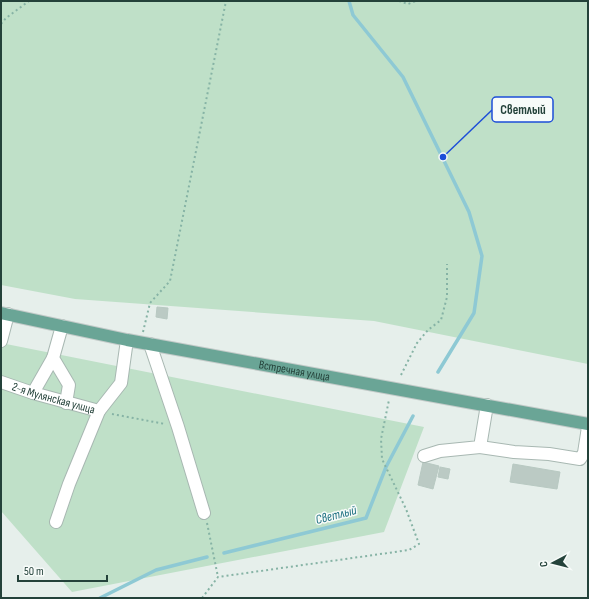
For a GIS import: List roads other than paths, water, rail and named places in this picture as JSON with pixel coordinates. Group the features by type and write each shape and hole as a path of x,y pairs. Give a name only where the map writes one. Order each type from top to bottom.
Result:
{"main road":[{"name":"Встречная улица","path":"4,314 128,340 588,424"}],"street":[{"path":"1,341 4,314"},
{"path":"33,393 53,358 62,326"},
{"name":"2-я Мулянская улица","path":"1,382 99,412 121,383 128,340"},
{"path":"146,343 178,426 204,513"},
{"path":"53,358 69,385 66,403"},
{"path":"480,447 487,405"},
{"path":"56,522 69,484 99,412"},
{"path":"424,456 440,451 480,447 514,452 549,454 580,459 584,453 588,428"}],"waterway":[{"name":"Светлый","path":"349,1 353,15 403,77 469,212 482,256 474,313 438,372"},
{"name":"Светлый","path":"224,553 366,518 386,467 413,416"},
{"name":"Светлый","path":"100,598 156,570 207,557"}],"place":[{"name":"Светлый","path":"443,157"}]}
